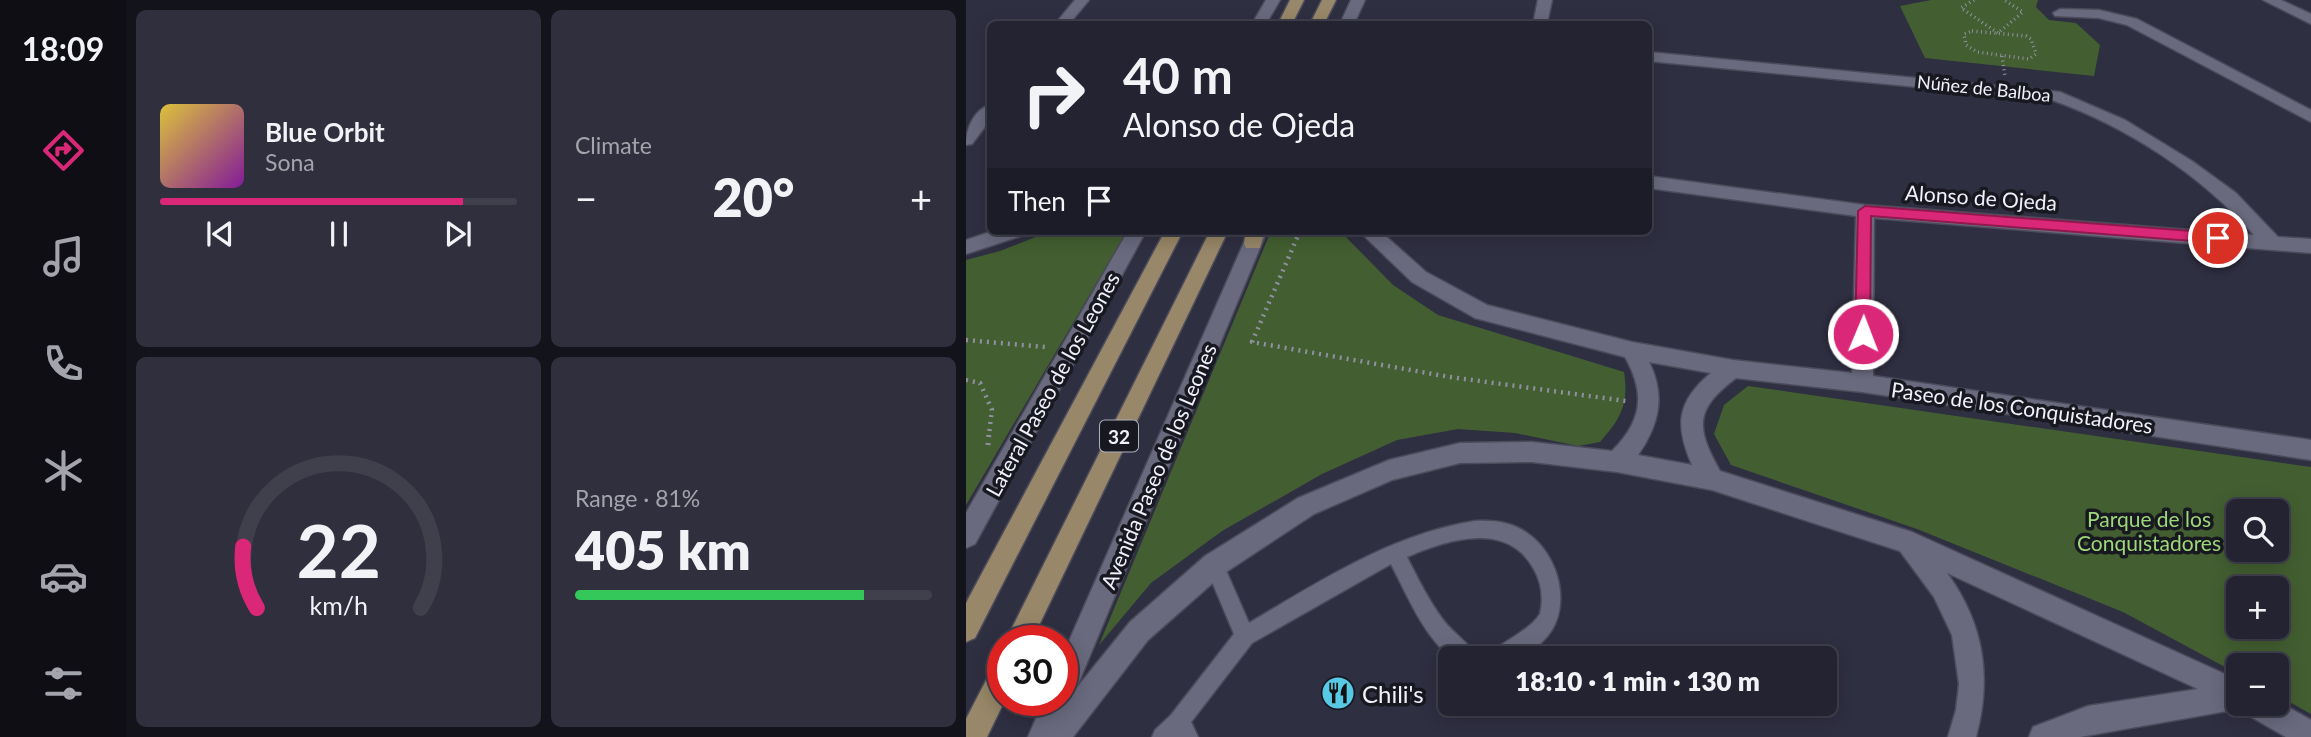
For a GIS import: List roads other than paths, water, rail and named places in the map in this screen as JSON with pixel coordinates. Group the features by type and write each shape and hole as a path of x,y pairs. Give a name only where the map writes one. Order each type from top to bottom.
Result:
{"main road":[{"path":"1286,21 1297,0"},
{"path":"1318,21 1329,0"},
{"name":"32","path":"966,629 1172,235"},
{"name":"Avenida Paseo de los Leones","path":"1026,625 1217,235"},
{"path":"972,737 987,707"}],"street":[{"path":"1064,21 1082,0"},
{"path":"1261,21 1273,0"},
{"path":"1348,21 1358,0"},
{"path":"1542,21 1545,0"},
{"path":"2270,0 2311,20"},
{"path":"2060,13 2099,14 2132,22 2311,117"},
{"name":"Núñez de Balboa","path":"1652,56 2054,95 2108,118 2202,177 2243,210 2272,242"},
{"path":"966,140 973,123 987,112"},
{"name":"Alonso de Ojeda","path":"1652,183 1865,211 2311,246"},
{"path":"1862,383 1865,211"},
{"path":"966,247 1002,235"},
{"name":"Lateral Paseo de los Leones","path":"966,536 1135,235"},
{"name":"Avenida Paseo de los Leones","path":"1078,650 1251,235"},
{"name":"Paseo de los Conquistadores","path":"1372,235 1419,277 1482,312 1632,350 1732,369 1862,383 2311,450"},
{"path":"1617,462 1641,435 1650,405 1647,376 1632,350"},
{"path":"1712,479 1696,451 1691,415 1696,399 1732,369"},
{"path":"1055,737 1139,631 1214,565 1306,506 1389,470 1460,453 1532,452 1617,462 1712,479 1903,540 2226,689"},
{"path":"1903,540 1944,587 1958,614 1969,647 1973,678 1972,700 1962,737"},
{"path":"2043,737 2088,720 2226,697"},
{"path":"1042,737 1051,716"},
{"path":"2277,716 2311,736"}],"lane":[{"path":"1162,737 1183,730 1245,636 1395,553 1450,533 1475,530 1514,535 1532,551 1542,566 1551,590 1551,612 1535,635 1520,646"},
{"path":"1395,553 1452,646"},
{"path":"1214,565 1245,636"}],"place":[{"name":"Chili's","path":"1338,693"}],"park label":[{"name":"Parque de los Conquistadores","path":"2149,530"}]}
